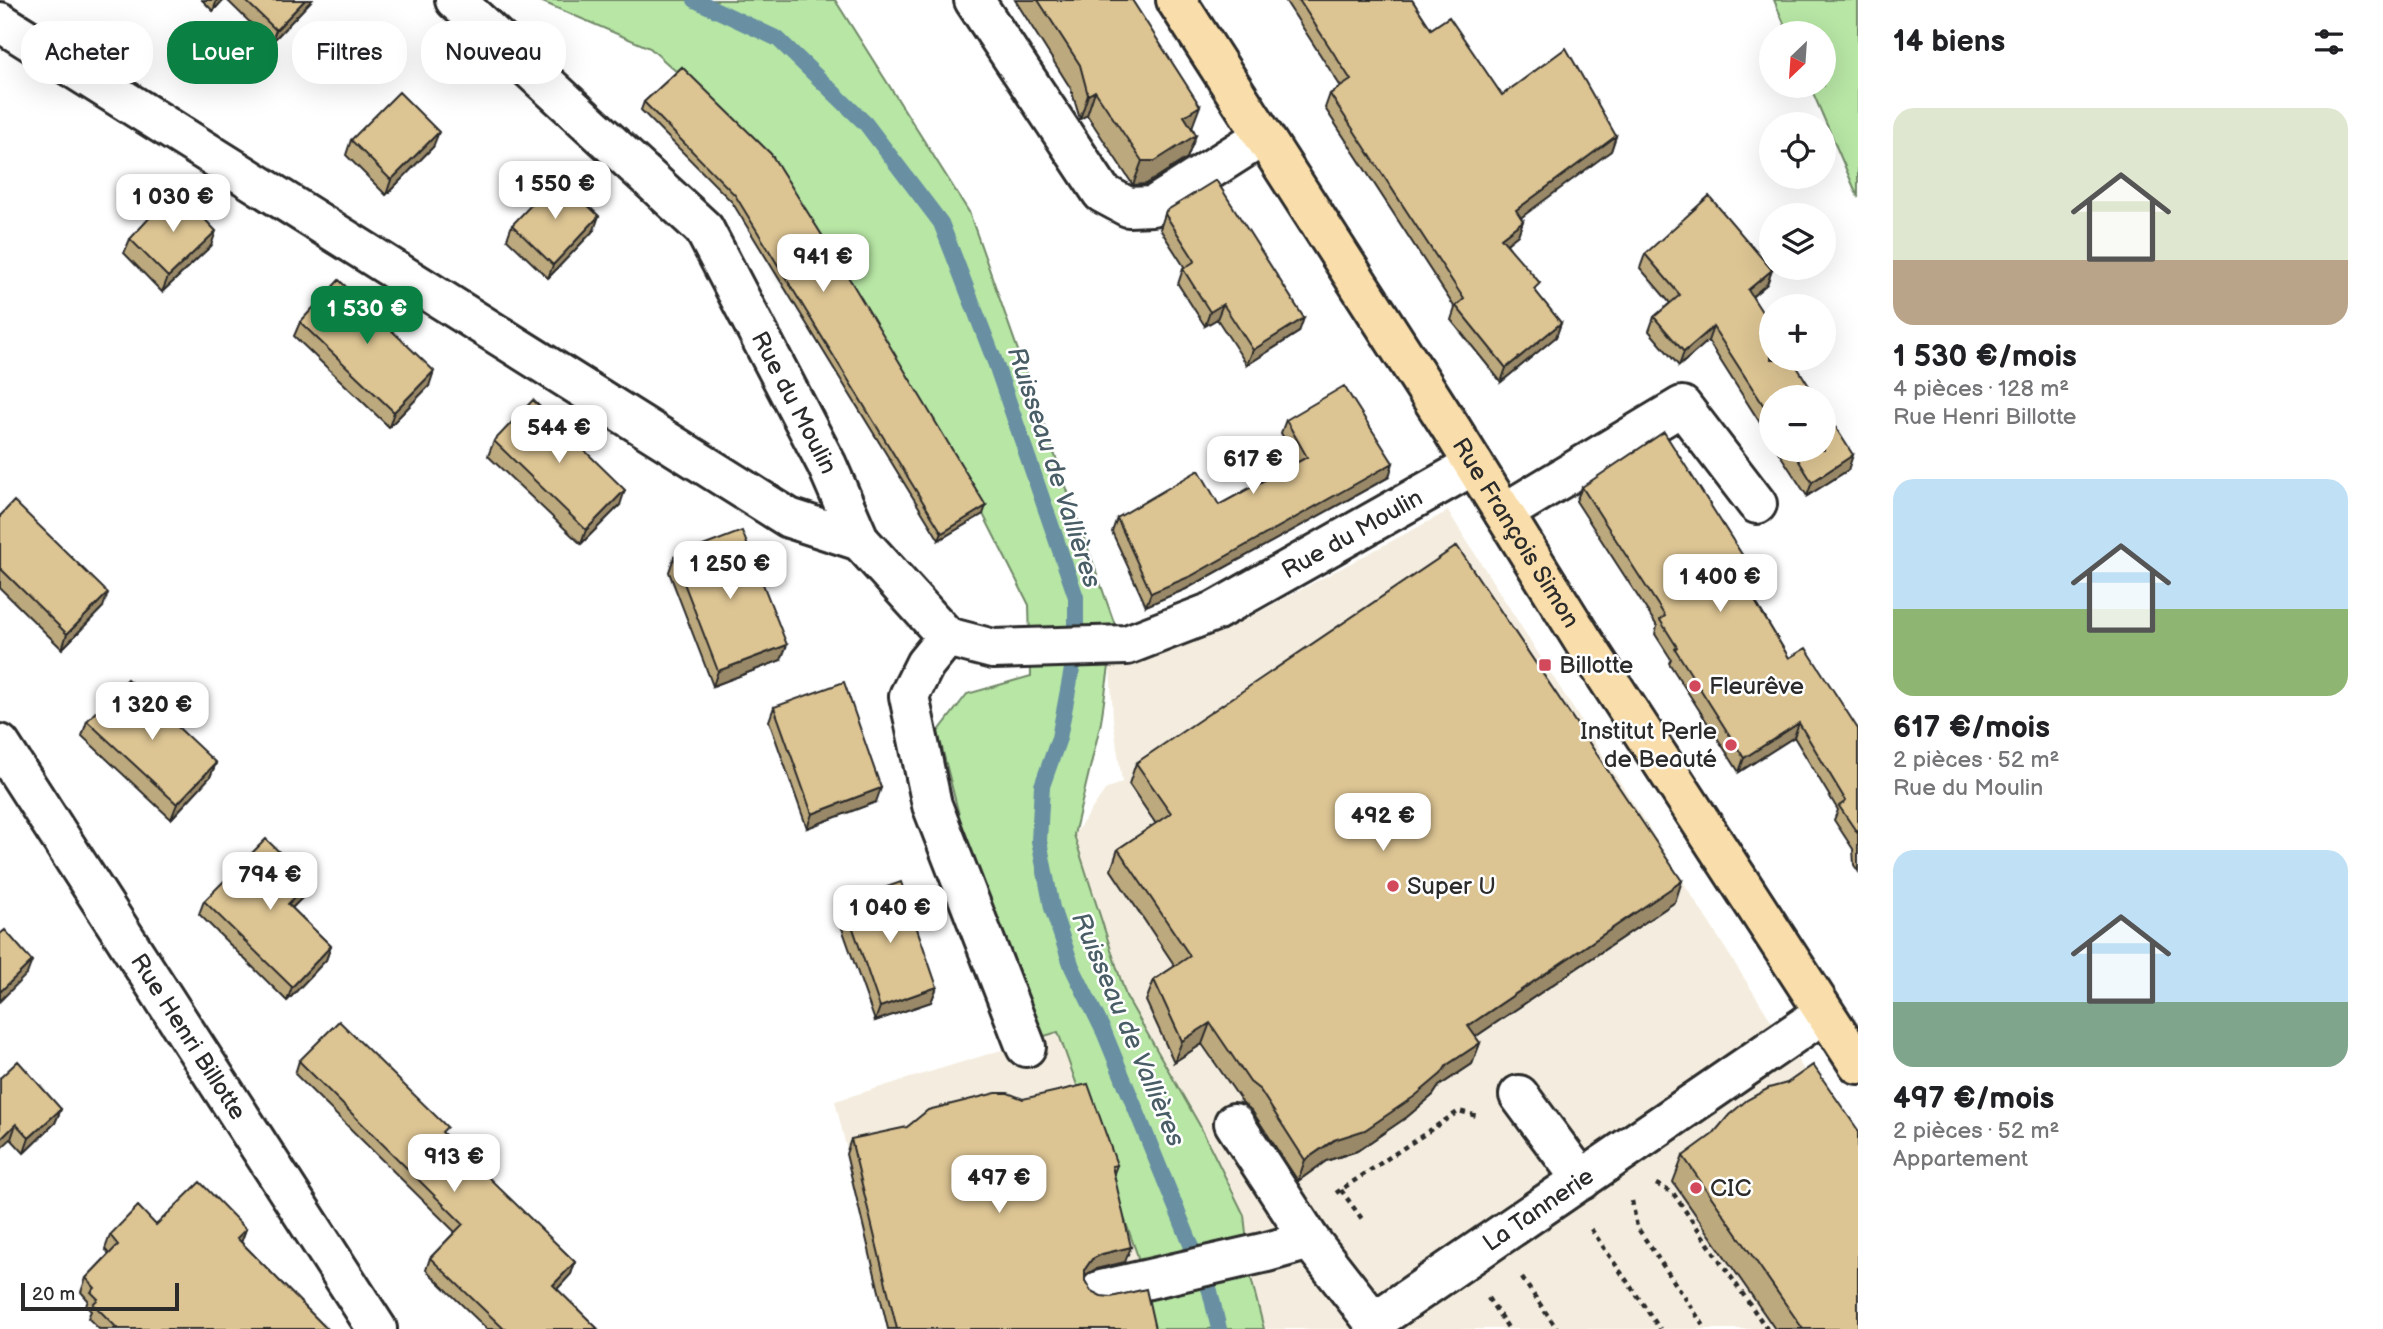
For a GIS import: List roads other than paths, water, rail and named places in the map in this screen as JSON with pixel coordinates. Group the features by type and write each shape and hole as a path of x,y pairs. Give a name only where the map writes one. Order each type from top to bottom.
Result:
{"main road":[{"name":"Rue François Simon","path":"1176,0 1584,642 1858,1064"}],"street":[{"name":"Rue du Moulin","path":"455,0 704,229 827,465 860,541 947,637 993,649 1127,645 1215,611 1474,465"},
{"path":"974,0 1102,193 1128,207 1153,206 1263,136"},
{"path":"0,23 789,518 860,541"},
{"path":"1504,513 1682,406 1757,504"},
{"path":"947,637 925,664 909,696 932,805 1026,1047"},
{"name":"Rue Henri Billotte","path":"0,744 377,1329"},
{"name":"La Tannerie","path":"1310,1240 1374,1322 1824,1013"},
{"path":"1519,1095 1582,1180"},
{"path":"1116,1286 1310,1240 1234,1123"}],"waterway":[{"name":"Ruisseau de Vallières","path":"695,0 778,39 866,124 941,223 995,362 1076,597 1076,648 1059,738 1042,786 1039,841 1052,908 1072,967 1104,1032 1210,1291 1219,1329"}],"place":[{"name":"Billotte","path":"1545,665"},
{"name":"Fleurêve","path":"1695,686"},
{"name":"Institut Perle de Beauté","path":"1731,745"},
{"name":"Super U","path":"1393,886"},
{"name":"CIC","path":"1696,1188"}]}
